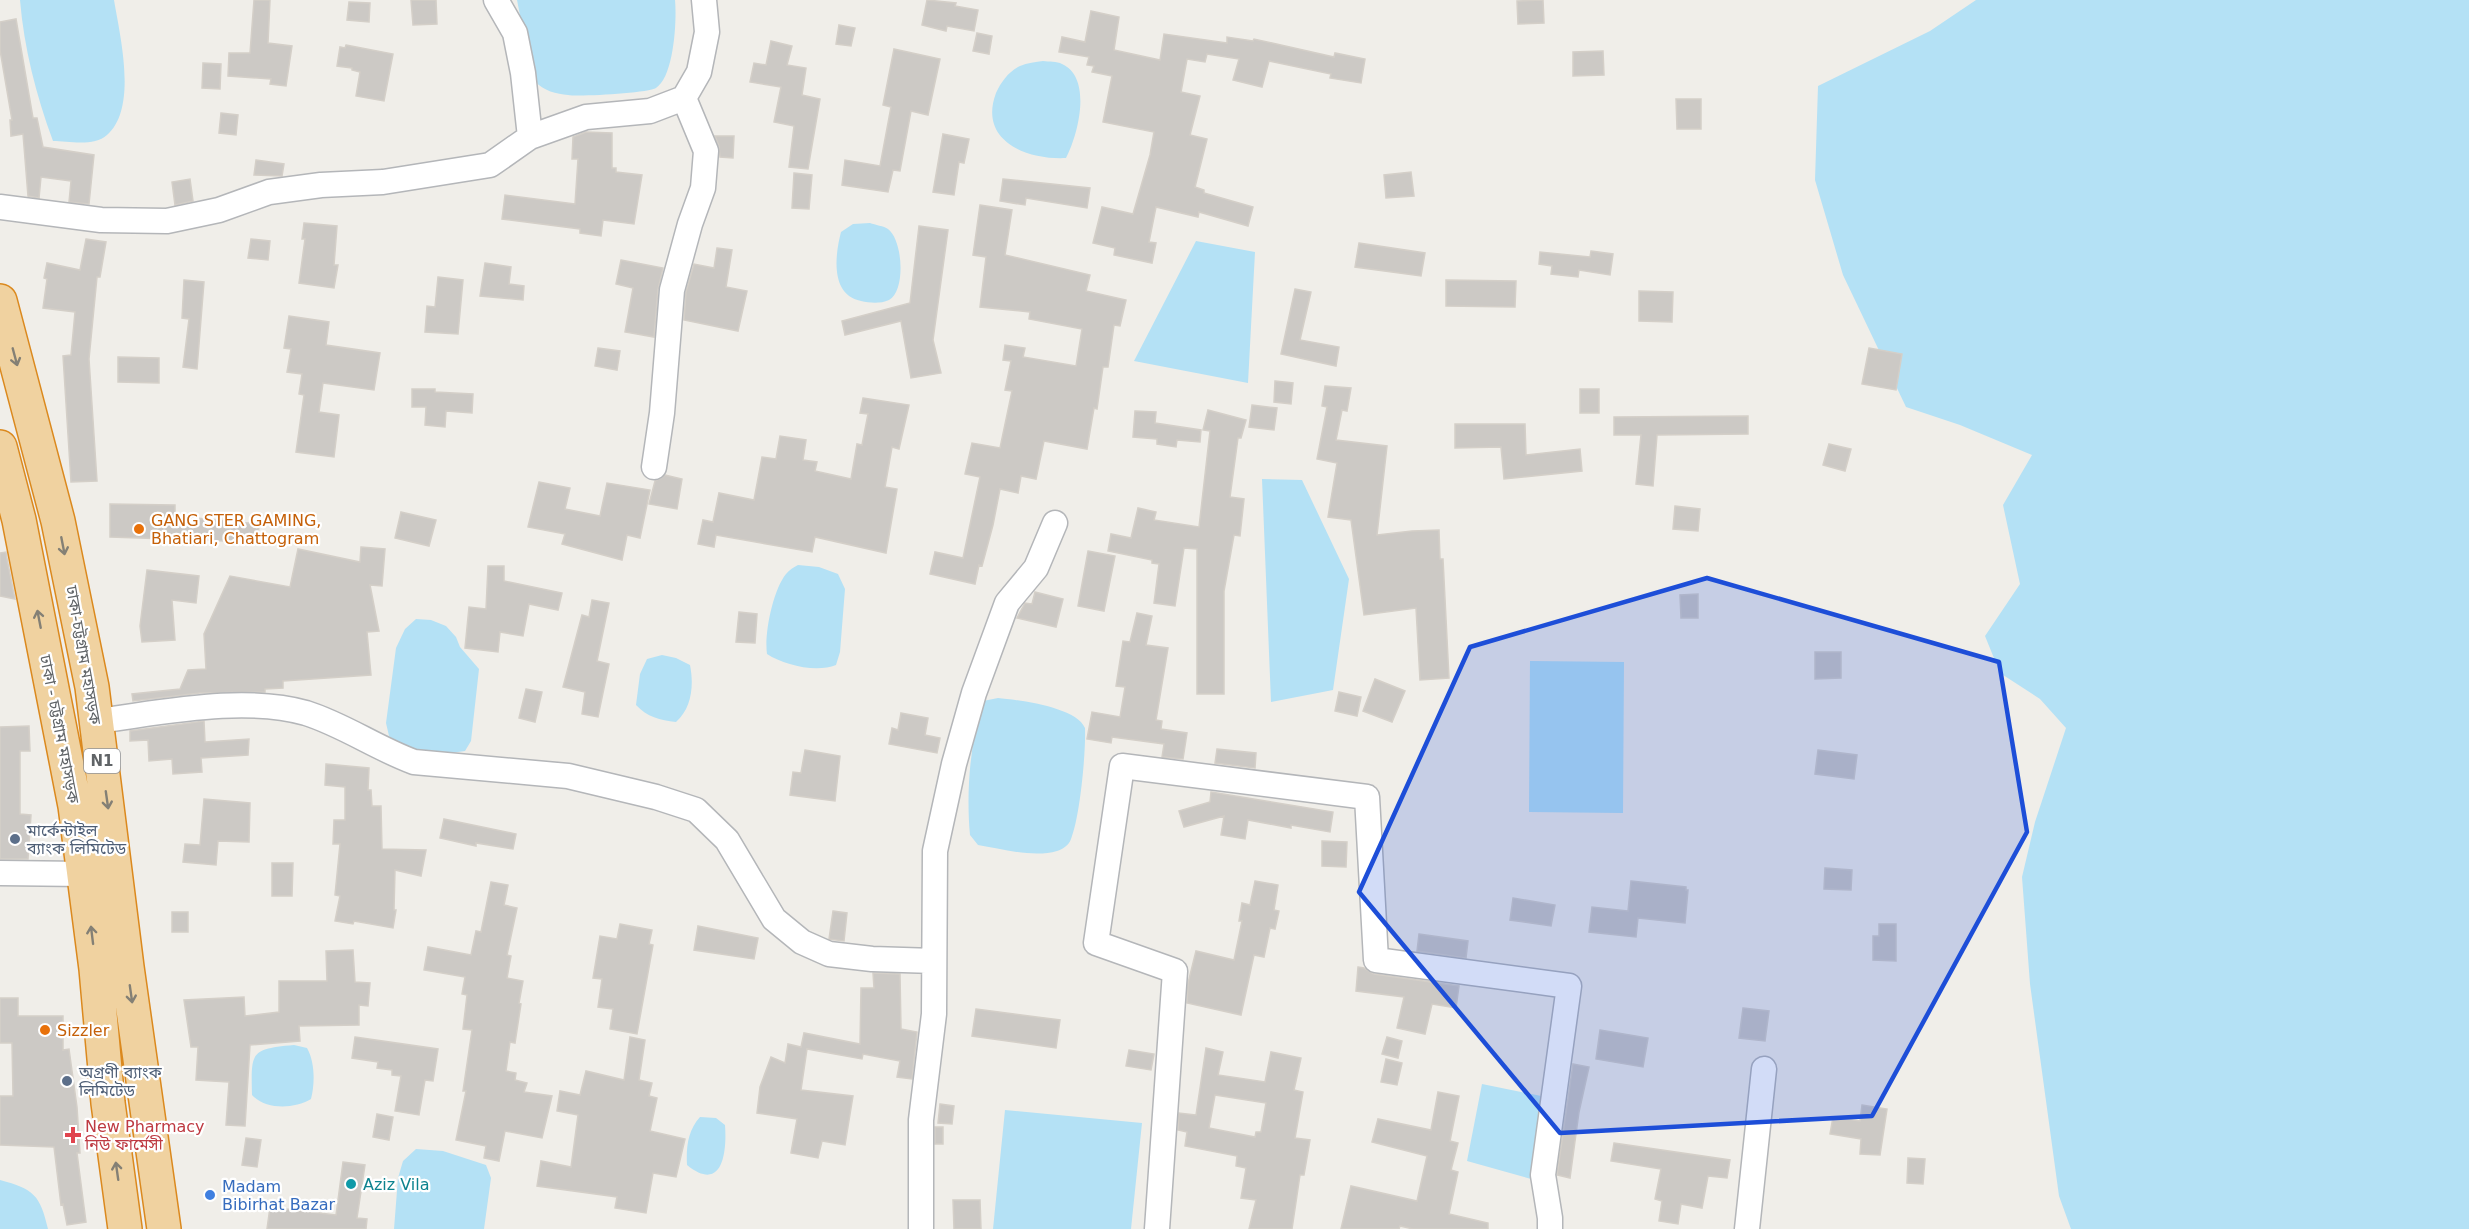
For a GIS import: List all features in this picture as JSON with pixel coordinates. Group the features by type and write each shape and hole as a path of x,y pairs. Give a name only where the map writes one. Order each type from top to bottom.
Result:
{"highway":[{"name":"ঢাকা-চট্টগ্রাম মহাসড়ক","path":"0,301 58,521 92,687 127,967 164,1229"},
{"name":"ঢাকা - চট্টগ্রাম মহাসড়ক","path":"0,447 19,520 75,806 96,969 108,1103 125,1229"}],"street":[{"path":"496,0 516,33 530,137"},
{"path":"0,207 101,220 167,221 219,210 269,192 321,184 382,183 490,165 530,137 586,117 650,111 684,98 699,72 707,32 704,0"},
{"path":"654,467 662,413 672,290 690,224 704,188 706,150 684,98"},
{"path":"921,1229 921,1120 934,1014 935,851 954,764 974,693 1007,603 1036,568 1055,523"},
{"path":"96,721 218,707 267,707 304,713 335,723 391,754 414,762 568,776 656,797 696,810 728,840 774,919 802,942 829,954 872,959 934,961"},
{"path":"1157,1229 1174,971 1096,943 1122,766 1367,797 1376,960 1569,986 1543,1175 1550,1229"},
{"path":"0,873 84,874"},
{"path":"1747,1229 1764,1069"}],"highlighted area":[{"path":"1707,578 1999,662 2027,832 1872,1116 1560,1133 1359,892 1470,647"}],"water":[{"path":"20,0 114,0 123,51 124,90 122,108 116,123 102,139 88,142 53,141 32,71 24,36"},
{"path":"517,0 675,0 673,47 662,82 650,90 599,95 564,95 542,87 533,76"},
{"path":"1976,0 2469,0 2469,1229 2071,1229 2059,1196 2030,984 2022,877 2035,822 2066,728 2040,699 2000,673 1985,636 2020,584 2003,505 2032,455 1960,425 1906,407 1843,275 1815,180 1818,86 1930,31"},
{"path":"1043,61 1062,64 1072,71 1077,81 1080,94 1078,122 1066,158 1051,158 1022,151 1000,135 994,124 992,110 996,93 1006,77 1020,66"},
{"path":"870,223 888,229 897,243 899,254 898,287 889,300 879,303 864,302 851,297 839,283 837,273 837,252 841,232 853,224"},
{"path":"1196,241 1255,252 1248,383 1134,361"},
{"path":"1262,479 1302,480 1349,579 1333,690 1271,702"},
{"path":"798,565 819,567 838,574 845,589 840,652 836,665 819,668 800,667 767,654 768,624 773,601 781,581 790,570"},
{"path":"416,619 431,620 446,626 479,669 471,741 465,751 451,753 420,750 403,746 389,736 386,723 396,648 405,629"},
{"path":"662,655 676,658 690,665 692,680 689,703 676,722 654,717 636,705 640,674 647,659"},
{"path":"1530,661 1624,662 1623,813 1529,812"},
{"path":"998,698 1059,710 1080,721 1085,728 1077,816 1070,841 1059,850 1038,854 1007,851 978,845 970,835 969,784 975,733 983,701"},
{"path":"294,1045 307,1048 312,1060 311,1099 289,1106 272,1105 258,1100 252,1095 252,1070 256,1055 269,1048"},
{"path":"1482,1084 1546,1097 1531,1179 1467,1161"},
{"path":"1005,1110 1142,1123 1131,1229 993,1229"},
{"path":"700,1117 716,1118 725,1125 725,1146 720,1166 708,1175 699,1173 687,1165 689,1139"},
{"path":"416,1149 443,1151 486,1165 491,1178 484,1229 394,1229 398,1178 403,1161"},
{"path":"0,1180 28,1190 34,1195 42,1208 48,1229 0,1229"}],"building":[{"path":"254,0 270,0 268,43 292,46 286,86 270,84 271,79 228,76 229,53 250,53"},
{"path":"411,0 436,0 437,24 413,25"},
{"path":"927,0 956,3 955,6 978,10 974,31 947,26 946,31 922,25"},
{"path":"1543,0 1544,23 1518,24 1517,1"},
{"path":"349,2 370,3 369,22 347,20"},
{"path":"1091,11 1119,17 1114,50 1160,60 1164,34 1227,43 1227,37 1253,41 1254,39 1334,57 1335,53 1365,59 1361,83 1330,78 1331,74 1269,61 1262,87 1233,80 1239,59 1207,54 1205,62 1187,59 1181,92 1200,96 1190,135 1207,139 1195,187 1204,190 1204,193 1253,207 1248,226 1199,212 1198,217 1156,207 1149,242 1156,243 1152,263 1114,255 1115,248 1093,243 1102,207 1133,214 1150,155 1154,132 1103,122 1112,76 1092,72 1094,66 1087,65 1089,57 1059,52 1062,37 1085,42"},
{"path":"16,19 33,118 37,118 43,147 94,155 89,204 69,202 71,181 41,177 39,198 28,196 23,134 11,136 10,120 12,120 0,50 0,22"},
{"path":"839,25 855,28 851,46 836,44"},
{"path":"977,33 992,36 989,54 973,51"},
{"path":"771,41 792,46 787,65 806,68 802,95 820,99 808,169 789,167 794,126 774,122 781,87 750,82 754,63 766,65"},
{"path":"346,45 393,54 384,101 356,96 360,72 352,68 337,66 340,47 345,48"},
{"path":"894,49 940,59 928,115 911,111 900,171 893,170 888,192 842,185 845,160 880,166 891,107 883,105"},
{"path":"1603,51 1604,75 1573,76 1573,52"},
{"path":"203,63 221,64 220,89 202,88"},
{"path":"1676,99 1701,99 1701,129 1677,129"},
{"path":"221,113 238,115 236,135 219,133"},
{"path":"586,132 612,133 612,168 616,168 616,172 642,175 634,224 603,220 601,236 580,233 580,229 502,219 505,195 575,204 578,159 572,159 573,137"},
{"path":"943,134 969,139 964,163 959,162 954,195 933,192"},
{"path":"715,136 734,136 733,158 720,157"},
{"path":"256,160 284,164 282,176 254,175"},
{"path":"1411,172 1414,196 1386,198 1384,175"},
{"path":"794,173 812,175 809,209 792,208"},
{"path":"190,179 193,201 175,205 172,182"},
{"path":"1003,179 1090,188 1087,208 1026,198 1025,205 1000,201"},
{"path":"980,205 1012,210 1005,255 1090,275 1086,291 1126,300 1120,326 1114,325 1108,367 1103,367 1097,409 1094,408 1087,449 1044,441 1036,479 1021,476 1018,493 1000,489 993,525 975,584 930,574 935,552 963,558 980,477 965,474 972,443 1000,448 1012,391 1005,390 1011,361 1003,360 1005,345 1025,348 1023,357 1076,366 1082,329 1029,319 1030,312 980,307 986,257 973,255"},
{"path":"304,223 337,226 334,265 338,265 334,288 299,283 305,239 302,239"},
{"path":"919,226 948,230 933,340 941,373 911,378 901,321 845,335 842,321 910,303"},
{"path":"86,239 106,242 100,277 97,277 89,359 97,481 71,482 63,356 71,355 75,312 43,308 47,279 44,278 47,263 80,270"},
{"path":"251,239 270,241 268,260 248,258"},
{"path":"1359,243 1425,253 1421,276 1355,267"},
{"path":"717,248 732,250 726,287 747,291 738,331 684,320 686,292 694,264 714,268"},
{"path":"1591,251 1613,254 1610,275 1579,270 1578,277 1551,274 1552,266 1539,264 1540,252 1590,257"},
{"path":"621,260 663,268 658,289 654,337 625,332 633,288 616,284"},
{"path":"485,263 511,267 509,284 524,286 523,300 480,296"},
{"path":"438,277 463,280 458,334 425,332 427,306 435,307"},
{"path":"184,280 204,282 197,369 183,367 189,319 182,318"},
{"path":"1446,280 1516,281 1515,307 1446,306"},
{"path":"1295,289 1311,292 1300,340 1339,347 1336,366 1281,354"},
{"path":"1639,291 1673,292 1672,322 1639,321"},
{"path":"289,316 329,322 326,345 380,353 374,390 323,383 319,412 339,415 334,457 296,452 304,395 299,394 302,374 287,372 291,349 284,348"},
{"path":"598,348 620,351 617,370 595,366"},
{"path":"1869,348 1902,354 1896,390 1862,384"},
{"path":"118,357 159,358 159,383 118,382"},
{"path":"1275,381 1293,383 1291,404 1274,402"},
{"path":"1325,386 1351,388 1347,411 1342,410 1336,440 1387,446 1377,535 1439,530 1440,559 1443,559 1449,678 1420,680 1416,608 1364,615 1351,520 1328,517 1337,463 1317,459 1327,407 1322,406"},
{"path":"412,389 435,389 435,392 473,394 472,413 446,411 445,427 425,425 426,407 412,407"},
{"path":"1580,389 1599,389 1599,413 1580,413"},
{"path":"863,398 909,405 899,449 892,447 885,487 897,489 886,553 815,537 812,552 716,535 714,547 698,544 703,520 713,522 719,493 754,500 762,457 776,459 780,436 806,440 803,460 817,462 815,471 851,479 857,444 862,445 868,414 860,413"},
{"path":"1252,405 1277,408 1274,430 1249,427"},
{"path":"1208,410 1246,420 1241,438 1238,438 1230,497 1244,499 1240,536 1234,535 1224,591 1224,694 1197,694 1197,549 1184,548 1175,606 1154,603 1159,564 1152,563 1152,560 1108,551 1111,534 1131,538 1138,508 1156,512 1154,520 1199,527 1210,431 1203,430"},
{"path":"1135,411 1156,412 1155,423 1201,430 1200,442 1177,440 1176,447 1157,444 1157,439 1133,437"},
{"path":"1748,416 1748,434 1657,435 1653,486 1636,484 1641,435 1614,435 1614,417"},
{"path":"1455,424 1525,424 1526,455 1580,449 1582,471 1504,479 1501,447 1455,448"},
{"path":"1829,444 1851,449 1845,471 1823,465"},
{"path":"665,475 682,479 677,509 649,504 655,481"},
{"path":"539,482 570,488 565,509 600,516 607,483 650,490 640,538 627,535 622,560 562,544 565,534 528,527"},
{"path":"110,504 175,505 175,516 259,524 258,542 110,537"},
{"path":"1675,506 1700,509 1698,531 1673,529"},
{"path":"401,512 436,520 429,546 395,538"},
{"path":"361,547 385,549 382,586 370,585 379,631 367,632 371,675 283,681 283,688 265,689 265,692 200,693 133,701 132,694 180,689 188,670 206,669 204,634 230,576 290,587 298,549 360,562"},
{"path":"1088,551 1115,556 1104,611 1078,606"},
{"path":"6,552 15,599 0,596 0,553"},
{"path":"488,566 504,566 504,581 562,593 558,610 529,604 523,636 500,632 498,652 465,648 469,607 486,609"},
{"path":"147,570 199,576 196,603 172,600 175,640 142,642 140,626"},
{"path":"1035,592 1063,599 1056,627 1017,618 1025,603 1032,604"},
{"path":"1698,594 1698,618 1681,618 1680,595"},
{"path":"592,600 609,603 597,661 609,664 598,717 582,714 585,692 563,687 582,615 589,617"},
{"path":"739,612 757,614 755,643 736,642"},
{"path":"1137,613 1152,616 1146,645 1168,648 1156,720 1162,721 1161,729 1187,733 1183,759 1162,757 1164,744 1112,737 1111,743 1087,739 1092,712 1120,717 1125,687 1116,686 1123,641 1130,642"},
{"path":"1815,652 1841,652 1841,678 1815,679"},
{"path":"1375,679 1405,691 1392,722 1363,711"},
{"path":"526,689 542,692 535,722 519,718"},
{"path":"1339,692 1361,697 1357,716 1335,711"},
{"path":"901,713 928,718 925,735 940,738 937,753 889,744 892,728 898,730"},
{"path":"204,721 205,742 249,739 248,755 201,758 202,772 173,774 172,759 149,761 148,740 130,741 130,731"},
{"path":"29,726 30,751 20,751 20,814 31,815 28,859 0,859 0,727"},
{"path":"1217,749 1256,753 1255,768 1215,763"},
{"path":"805,750 840,756 835,801 790,795 793,772 801,773"},
{"path":"1818,750 1857,755 1854,779 1815,774"},
{"path":"326,764 369,768 368,790 371,790 372,806 381,806 382,849 426,850 421,876 395,870 394,910 396,910 393,928 354,921 353,924 335,921 340,896 335,895 340,844 333,844 334,820 345,820 345,787 325,785"},
{"path":"1211,792 1333,812 1330,832 1248,820 1245,839 1221,835 1224,816 1184,827 1179,811 1210,802"},
{"path":"204,799 250,803 249,842 218,841 216,865 183,862 185,844 200,845"},
{"path":"444,819 516,834 513,849 476,843 476,846 440,838"},
{"path":"1322,841 1347,842 1346,867 1322,866"},
{"path":"272,863 293,863 292,896 272,896"},
{"path":"1825,868 1852,870 1851,890 1824,889"},
{"path":"1255,881 1278,885 1274,910 1279,911 1275,929 1270,928 1264,957 1254,955 1241,1015 1187,1003 1188,983 1196,951 1234,960 1242,921 1239,921 1242,903 1250,905"},
{"path":"1631,881 1686,887 1688,890 1685,923 1638,918 1636,937 1589,932 1592,907 1628,911"},
{"path":"491,882 508,885 504,905 517,908 507,955 511,956 507,978 523,981 515,1043 510,1042 506,1071 516,1073 515,1080 527,1083 524,1092 552,1096 542,1138 505,1131 499,1161 484,1158 486,1146 456,1140 466,1091 463,1091 472,1030 463,1029 467,995 462,994 465,977 424,970 428,947 471,955 476,931 481,932"},
{"path":"1513,898 1555,905 1551,926 1510,920"},
{"path":"833,911 847,913 844,941 829,939"},
{"path":"172,912 188,912 188,932 172,932"},
{"path":"620,924 652,930 649,944 653,945 637,1034 610,1029 613,1009 598,1007 602,979 593,978 600,936 617,939"},
{"path":"1879,924 1896,924 1896,961 1873,960 1873,936 1879,936"},
{"path":"698,926 758,938 754,959 694,950"},
{"path":"1419,934 1468,941 1466,958 1417,951"},
{"path":"353,950 355,982 370,983 368,1006 359,1005 359,1025 299,1026 300,1041 250,1045 245,1126 226,1125 229,1082 196,1080 198,1047 191,1047 184,1000 244,997 245,1016 279,1012 279,981 327,981 326,951"},
{"path":"1358,967 1374,974 1459,986 1456,1008 1432,1004 1425,1034 1397,1028 1404,997 1356,991"},
{"path":"873,973 900,974 901,1029 917,1032 912,1079 897,1077 900,1061 863,1054 862,1059 807,1049 801,1090 853,1096 845,1145 822,1141 818,1158 791,1153 797,1119 757,1113 760,1087 771,1057 785,1063 788,1044 801,1047 804,1033 860,1044 861,988 874,988"},
{"path":"0,998 18,998 18,1016 63,1016 63,1050 69,1049 77,1107 80,1153 77,1153 86,1222 67,1225 63,1204 61,1205 54,1147 0,1145 0,1096 13,1096 12,1043 0,1043"},
{"path":"1743,1008 1769,1011 1765,1041 1739,1038"},
{"path":"976,1009 1060,1020 1056,1048 972,1036"},
{"path":"1600,1030 1648,1038 1643,1067 1596,1059"},
{"path":"355,1037 438,1049 433,1081 425,1080 419,1115 395,1111 401,1076 392,1075 392,1070 377,1068 378,1062 352,1058"},
{"path":"630,1037 645,1040 639,1080 652,1083 649,1096 657,1098 650,1131 685,1139 676,1177 653,1173 646,1213 615,1208 617,1197 537,1186 541,1161 571,1167 578,1115 557,1111 560,1091 580,1095 586,1071 624,1080"},
{"path":"1387,1037 1402,1041 1398,1058 1382,1054"},
{"path":"1206,1048 1223,1052 1218,1075 1265,1082 1271,1052 1301,1058 1294,1090 1303,1092 1295,1138 1310,1140 1304,1175 1300,1175 1292,1229 1249,1229 1256,1200 1241,1198 1246,1168 1236,1166 1237,1156 1185,1146 1187,1132 1178,1130 1179,1113 1196,1115","holes":["1215,1095 1266,1103 1261,1132 1256,1132 1255,1137 1209,1128"]},
{"path":"1129,1050 1154,1054 1151,1070 1126,1066"},
{"path":"1386,1059 1402,1063 1397,1085 1381,1082"},
{"path":"1573,1064 1589,1067 1579,1112 1570,1178 1557,1175"},
{"path":"1438,1092 1459,1096 1450,1141 1458,1143 1451,1170 1458,1172 1449,1214 1488,1223 1488,1229 1413,1229 1400,1226 1399,1229 1341,1229 1351,1186 1417,1201 1427,1156 1372,1142 1378,1119 1431,1130"},
{"path":"940,1104 954,1106 952,1124 938,1123"},
{"path":"1862,1105 1887,1109 1880,1155 1860,1154 1861,1139 1830,1134 1833,1117 1860,1121"},
{"path":"377,1114 393,1117 389,1140 373,1137"},
{"path":"935,1127 943,1127 943,1144 935,1144"},
{"path":"246,1138 261,1140 257,1167 242,1165"},
{"path":"1614,1143 1730,1160 1727,1178 1708,1176 1702,1208 1681,1204 1678,1224 1659,1221 1662,1201 1655,1199 1661,1169 1611,1161"},
{"path":"1908,1158 1925,1159 1923,1184 1907,1183"},
{"path":"343,1162 365,1165 357,1218 367,1219 366,1229 267,1229 270,1207 336,1215"},
{"path":"953,1200 980,1200 981,1229 954,1229"}],"place":[{"name":"GANG STER GAMING, Bhatiari, Chattogram","path":"139,529"},
{"name":"মার্কেন্টাইল ব্যাংক লিমিটেড","path":"15,839"},
{"name":"Sizzler","path":"45,1030"},
{"name":"অগ্রণী ব্যাংক লিমিটেড","path":"67,1081"},
{"name":"New Pharmacy নিউ ফার্মেসী","path":"73,1135"},
{"name":"Aziz Vila","path":"351,1184"},
{"name":"Madam Bibirhat Bazar","path":"210,1195"}]}
